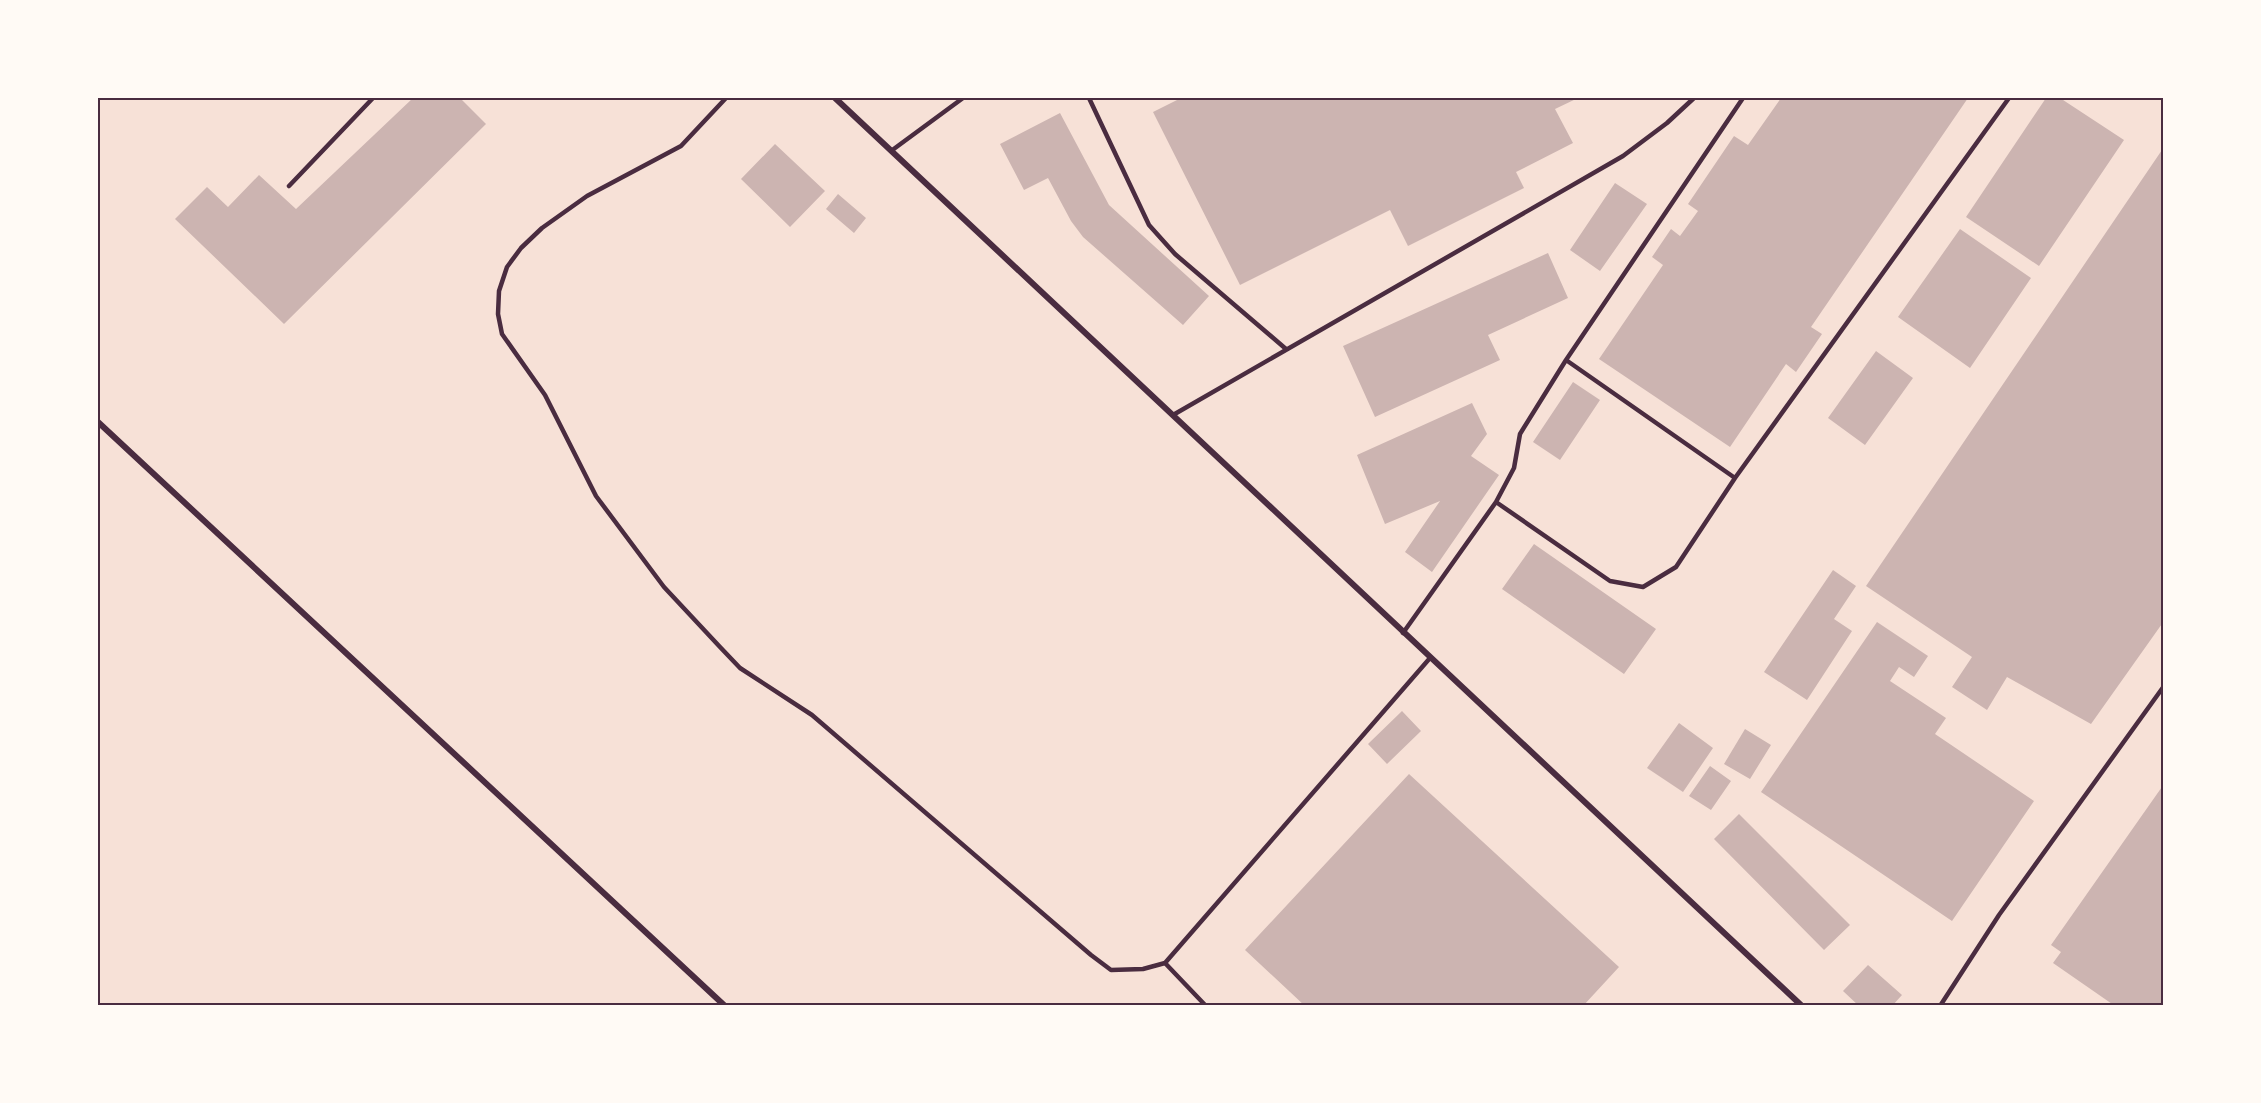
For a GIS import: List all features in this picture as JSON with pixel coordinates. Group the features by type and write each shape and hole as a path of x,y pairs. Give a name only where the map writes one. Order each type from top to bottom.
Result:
{"street":[{"path":"835,98 1802,1005"},
{"path":"98,422 725,1005"}],"lane":[{"path":"289,186 373,98"},
{"path":"726,98 681,146 587,196 542,228 521,248 507,267 498,291 498,315 502,334 545,395 596,496 664,587 740,668 812,715 1091,955 1111,970 1143,969 1165,963 1430,658"},
{"path":"891,150 963,98"},
{"path":"1089,98 1149,225 1175,254 1286,349"},
{"path":"1173,415 1623,156 1667,123 1694,98"},
{"path":"1403,633 1497,502 1514,468 1520,434 1566,360 1743,98"},
{"path":"1497,502 1610,581 1643,587 1676,567 1735,478 2009,98"},
{"path":"1566,360 1735,478"},
{"path":"1940,1005 2000,915 2163,686"},
{"path":"1165,963 1206,1005"}],"building":[{"path":"413,98 460,98 486,124 284,324 175,219 207,187 228,207 259,175 296,209"},
{"path":"1181,98 1578,98 1555,109 1573,143 1516,172 1524,188 1408,246 1390,210 1240,285 1153,112"},
{"path":"1781,98 1968,98 1811,327 1822,334 1796,372 1786,364 1730,447 1599,359 1663,265 1652,257 1671,229 1680,236 1698,211 1688,204 1734,136 1748,145"},
{"path":"2046,98 2060,98 2124,140 2039,266 1966,217"},
{"path":"1060,113 1109,205 1209,296 1183,325 1083,237 1071,221 1048,178 1024,190 1000,144"},
{"path":"775,144 825,191 790,227 741,179"},
{"path":"2164,147 2164,621 2091,724 2007,677 1987,710 1952,687 1972,657 1866,586"},
{"path":"1615,183 1647,204 1600,271 1570,250"},
{"path":"838,194 866,218 854,233 826,209"},
{"path":"1960,229 2031,278 1970,368 1898,317"},
{"path":"1548,253 1568,298 1488,335 1500,360 1375,417 1343,346"},
{"path":"1876,351 1913,378 1865,445 1828,418"},
{"path":"1573,382 1600,400 1560,460 1533,442"},
{"path":"1472,403 1487,434 1471,456 1499,475 1432,572 1405,552 1440,501 1385,524 1357,455"},
{"path":"1534,544 1656,629 1624,674 1502,589"},
{"path":"1833,570 1856,586 1834,619 1852,631 1807,700 1764,672"},
{"path":"1877,622 1928,656 1914,677 1899,667 1890,681 1946,718 1935,734 2034,801 1952,921 1761,792"},
{"path":"1402,711 1421,731 1387,764 1368,744"},
{"path":"1679,723 1713,748 1683,792 1647,768"},
{"path":"1745,729 1771,745 1750,779 1724,764"},
{"path":"1710,766 1731,781 1711,810 1689,796"},
{"path":"1409,774 1619,967 1583,1006 1305,1006 1245,950"},
{"path":"2164,784 2164,1006 2115,1006 2053,963 2061,952 2051,945"},
{"path":"1739,814 1850,925 1824,950 1714,839"},
{"path":"1868,965 1902,995 1892,1006 1859,1006 1843,991"}]}
